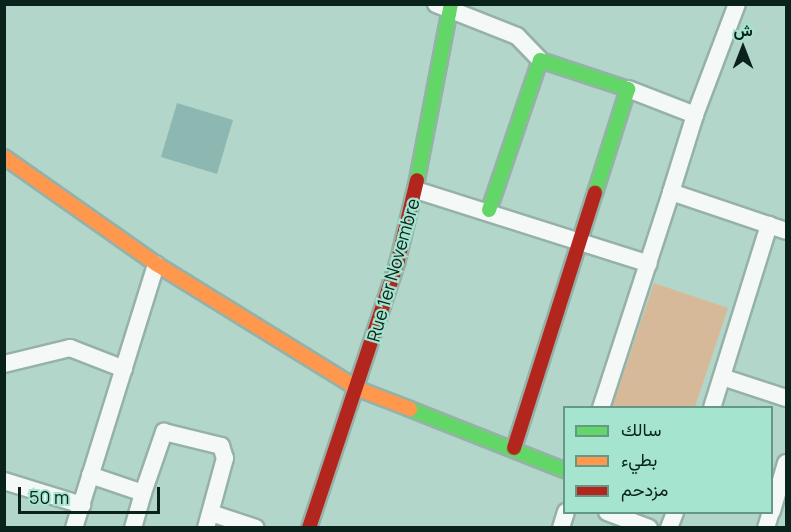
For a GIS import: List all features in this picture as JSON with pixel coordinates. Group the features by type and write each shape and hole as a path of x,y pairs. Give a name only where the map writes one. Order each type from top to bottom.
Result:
{"street":[{"path":"602,406 695,115 737,4"},
{"path":"446,7 517,36 540,60 628,89 695,115"},
{"name":"Rue 1er Novembre","path":"309,528 358,389 416,190 446,7"},
{"path":"489,210 540,60"},
{"path":"514,448 583,240 628,89"},
{"path":"4,157 156,264 358,389 514,448 563,470"},
{"path":"416,190 489,210 649,264"},
{"path":"671,192 786,231"},
{"path":"713,406 769,225"},
{"path":"74,528 156,264"},
{"path":"4,364 70,348 124,369"},
{"path":"722,377 786,398"},
{"path":"133,528 164,432 216,444 225,458 208,520 256,528"},
{"path":"773,505 786,463"},
{"path":"90,476 143,493"},
{"path":"4,482 82,505"},
{"path":"610,514 649,528"},
{"path":"669,528 675,514"}],"shaded area":[{"path":"654,283 728,308 695,406 612,406"}],"building":[{"path":"177,103 233,120 217,174 161,157"}],"traffic: fast":[{"path":"417,180 451,4"},
{"path":"489,210 540,60 628,89 595,193"},
{"path":"410,409 563,470"}],"traffic: slow":[{"path":"4,157 156,264 358,389 410,409"}],"traffic: jam":[{"path":"309,528 398,260 417,180"},
{"path":"514,448 595,193"}]}
